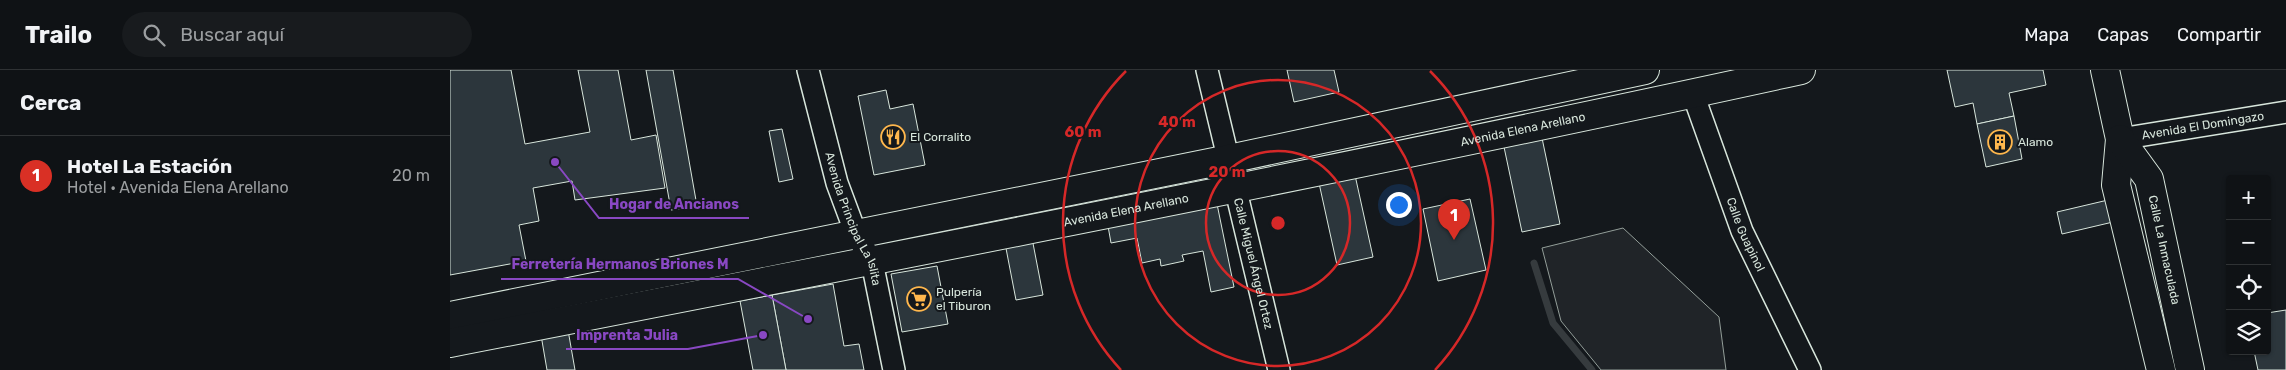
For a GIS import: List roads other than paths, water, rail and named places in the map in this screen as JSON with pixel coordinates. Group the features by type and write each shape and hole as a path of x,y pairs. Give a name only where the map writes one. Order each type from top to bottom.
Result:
{"main road":[{"path":"450,316 1229,159 1401,122 1581,77 1645,70"},
{"name":"Calle La Inmaculada","path":"2106,70 2120,139 2116,185 2161,370"},
{"name":"Avenida Elena Arellano","path":"450,344 872,262 1408,153 1693,94 1791,71"},
{"path":"1401,122 1408,153"},
{"name":"Calle La Inmaculada","path":"2120,139 2149,179 2190,370"},
{"path":"1032,199 1038,228"},
{"path":"581,289 587,317"}],"street":[{"name":"Avenida Principal La Islita","path":"808,70 837,184 856,234 872,262 894,370"},
{"name":"Calle Miguel Ángel Ortez","path":"1207,70 1279,370"},
{"path":"1581,77 1590,115"},
{"name":"Calle Guapinol","path":"1693,94 1742,231 1810,370"},
{"name":"Avenida El Domingazo","path":"2120,139 2286,112"}],"waterway":[{"path":"1534,263 1553,323 1592,370"}],"place":[{"name":"El Corralito","path":"893,137"},
{"name":"Alamo","path":"2000,142"},
{"name":"Hogar de Ancianos","path":"555,162"},
{"name":"Hotel La Estación","path":"1454,240"},
{"name":"Pulpería el Tiburon","path":"919,299"},
{"name":"Ferretería Hermanos Briones M","path":"808,319"},
{"name":"Imprenta Julia","path":"763,335"}]}
